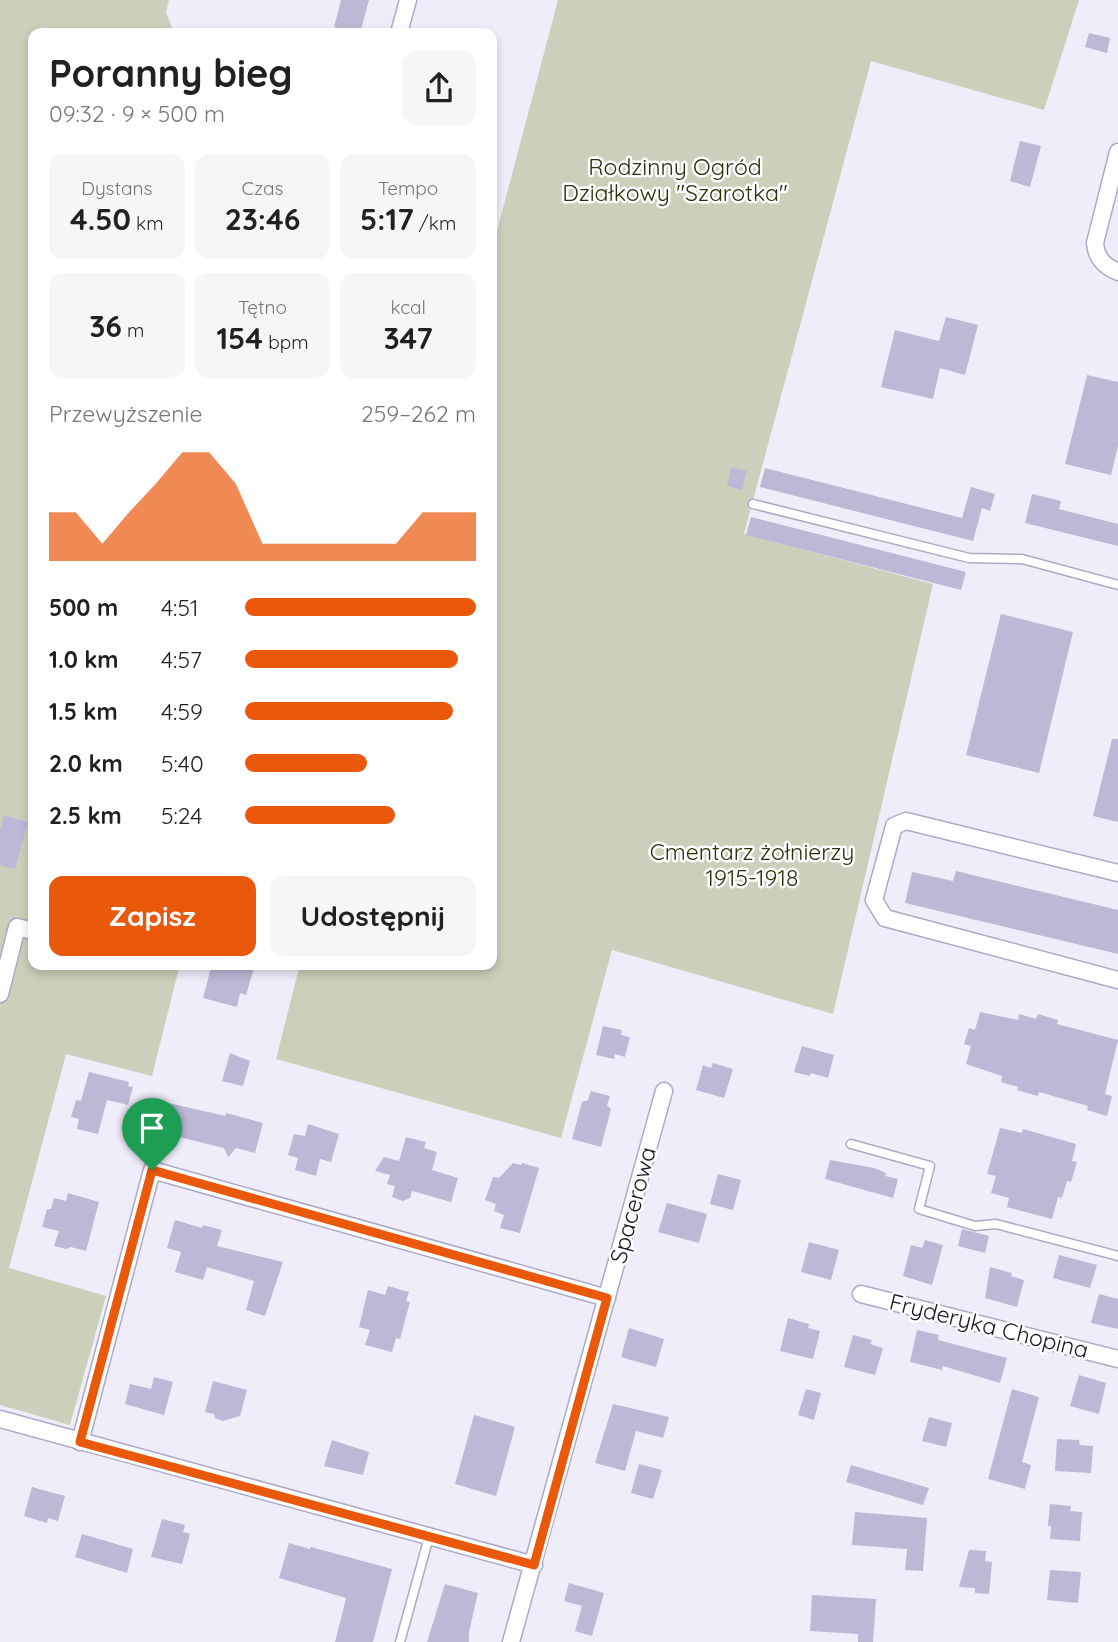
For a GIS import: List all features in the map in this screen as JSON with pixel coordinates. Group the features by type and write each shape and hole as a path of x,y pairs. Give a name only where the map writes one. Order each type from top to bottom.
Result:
{"street":[{"path":"400,28 408,0"},
{"path":"1118,152 1097,233 1096,250 1104,264 1118,272"},
{"path":"1118,873 906,821 894,826 874,900 885,918 1118,980"},
{"path":"0,994 25,929"},
{"name":"Spacerowa","path":"511,1642 664,1091"},
{"path":"80,1442 152,1170 607,1298"},
{"name":"Fryderyka Chopina","path":"861,1294 1118,1359"},
{"path":"0,1419 534,1565"}],"lane":[{"path":"753,504 969,558 1022,559 1118,584"},
{"path":"851,1144 930,1166 919,1209 975,1226 996,1223 1118,1256"},
{"path":"400,1642 429,1537"}],"green space":[{"path":"0,0 169,0 166,12 172,28 28,28 28,970 178,970 152,1076 66,1054 9,1268 106,1296 70,1425 0,1405"},
{"name":"Rodzinny Ogród Działkowy \"Szarotka\"","path":"558,0 1079,0 1044,110 871,61 744,534 933,584 833,1014 612,950 561,1138 276,1059 298,970 497,970 497,231"}],"building":[{"path":"341,0 369,0 361,28 334,27"},
{"path":"1089,33 1110,38 1107,53 1085,47"},
{"path":"1020,141 1041,146 1030,187 1010,181"},
{"path":"946,317 978,325 965,375 940,368 933,399 881,387 895,330 939,341"},
{"path":"1087,375 1118,382 1118,446 1111,475 1065,464"},
{"path":"731,467 747,471 742,490 727,486"},
{"path":"765,468 962,518 971,487 995,494 990,511 982,508 973,541 760,487"},
{"path":"1032,494 1061,501 1059,509 1118,524 1118,546 1025,523"},
{"path":"751,517 966,572 961,590 746,535"},
{"path":"1001,614 1073,632 1039,773 966,755"},
{"path":"1112,739 1118,739 1118,822 1093,816"},
{"path":"4,815 28,822 15,869 0,865 0,830"},
{"path":"956,871 1118,910 1118,954 905,903 912,872 953,881"},
{"path":"210,970 253,970 246,995 240,993 237,1007 203,998"},
{"path":"980,1012 1018,1020 1019,1014 1036,1019 1038,1014 1058,1020 1057,1024 1118,1040 1105,1094 1112,1096 1107,1116 1087,1110 1088,1106 1039,1092 1038,1096 1017,1090 1018,1087 1001,1082 1002,1076 966,1064 971,1046 964,1044 969,1028 975,1030"},
{"path":"603,1026 622,1030 621,1035 630,1037 625,1057 615,1054 614,1059 596,1055"},
{"path":"802,1046 834,1055 828,1078 794,1072"},
{"path":"230,1053 250,1061 243,1086 222,1081"},
{"path":"713,1063 733,1069 724,1098 696,1090 703,1065 711,1068"},
{"path":"89,1072 129,1082 128,1086 133,1087 128,1105 107,1100 98,1134 77,1129 79,1119 71,1117 76,1100 81,1101"},
{"path":"591,1091 610,1096 607,1105 611,1109 601,1147 572,1139 582,1102 588,1100"},
{"path":"160,1101 263,1123 255,1153 236,1148 228,1157 224,1148 175,1136 175,1133 153,1126"},
{"path":"308,1124 339,1134 331,1162 320,1159 316,1176 295,1170 298,1158 288,1155 294,1134 305,1136"},
{"path":"1000,1128 1022,1133 1023,1129 1076,1144 1072,1161 1077,1162 1071,1182 1067,1181 1062,1198 1058,1197 1052,1219 1007,1207 1009,1198 991,1193 996,1176 987,1174"},
{"path":"406,1137 426,1142 424,1148 437,1152 432,1170 458,1178 451,1202 412,1191 410,1198 403,1201 392,1197 395,1186 387,1184 390,1175 375,1171 384,1157 399,1161"},
{"path":"830,1160 874,1168 886,1173 885,1176 898,1179 893,1198 825,1179"},
{"path":"513,1163 539,1168 520,1233 500,1228 504,1215 494,1211 496,1204 485,1200 493,1177 499,1178"},
{"path":"718,1174 741,1180 733,1210 710,1204"},
{"path":"68,1193 99,1202 86,1251 54,1246 59,1231 42,1227 47,1209 51,1209 54,1198 66,1201"},
{"path":"667,1203 707,1214 699,1243 658,1232"},
{"path":"175,1220 202,1228 203,1225 222,1230 217,1246 283,1262 265,1316 246,1310 254,1281 207,1267 203,1280 175,1272 181,1252 167,1248"},
{"path":"962,1229 989,1236 985,1253 958,1246"},
{"path":"925,1240 943,1245 932,1285 903,1276 911,1245 922,1248"},
{"path":"809,1242 839,1250 831,1280 801,1272"},
{"path":"1059,1255 1097,1265 1090,1288 1053,1278"},
{"path":"990,1267 1012,1273 1011,1276 1024,1280 1017,1307 985,1298"},
{"path":"388,1286 409,1292 406,1301 410,1302 400,1339 396,1338 392,1352 365,1345 370,1330 359,1327 368,1290 385,1295"},
{"path":"1099,1294 1118,1299 1118,1329 1091,1323"},
{"path":"788,1318 809,1324 808,1328 820,1331 813,1359 780,1351"},
{"path":"629,1328 664,1339 656,1367 621,1357"},
{"path":"917,1330 939,1335 938,1340 1007,1358 1000,1383 943,1366 942,1370 910,1362"},
{"path":"853,1335 872,1340 870,1344 883,1348 875,1375 844,1367"},
{"path":"1079,1375 1106,1383 1099,1414 1070,1406"},
{"path":"154,1377 173,1382 164,1415 125,1404 130,1384 151,1389"},
{"path":"213,1381 247,1390 240,1416 223,1421 215,1418 214,1414 205,1412"},
{"path":"806,1389 821,1393 814,1420 798,1415"},
{"path":"1012,1389 1039,1397 1022,1462 1031,1465 1025,1489 988,1479"},
{"path":"613,1404 669,1417 663,1438 636,1431 625,1471 595,1463"},
{"path":"474,1415 515,1427 496,1496 455,1484"},
{"path":"929,1417 952,1423 946,1447 922,1441"},
{"path":"1057,1439 1079,1440 1080,1445 1093,1446 1091,1473 1055,1471"},
{"path":"332,1440 369,1452 363,1475 324,1466"},
{"path":"639,1464 662,1470 653,1499 631,1493"},
{"path":"851,1465 929,1488 923,1505 846,1482"},
{"path":"32,1487 65,1496 58,1521 48,1518 47,1523 24,1516"},
{"path":"1050,1504 1071,1506 1070,1511 1082,1512 1080,1541 1050,1539"},
{"path":"855,1512 927,1518 923,1571 905,1570 907,1549 852,1545"},
{"path":"162,1519 185,1525 183,1532 190,1534 182,1564 151,1557"},
{"path":"82,1534 133,1549 127,1573 75,1557"},
{"path":"289,1543 392,1569 373,1642 335,1642 346,1598 279,1578"},
{"path":"969,1550 986,1551 985,1561 992,1562 989,1594 975,1593 975,1588 959,1587"},
{"path":"1050,1570 1081,1572 1078,1603 1047,1600"},
{"path":"569,1583 604,1593 592,1636 575,1631 582,1606 564,1601"},
{"path":"445,1584 478,1593 469,1642 427,1642"},
{"path":"812,1595 876,1599 873,1642 858,1642 858,1634 810,1631"}],"route":[{"path":"152,1170 607,1298 534,1565 80,1442 152,1170"}],"park label":[{"name":"Cmentarz żołnierzy 1915-1918","path":"752,865"}]}
